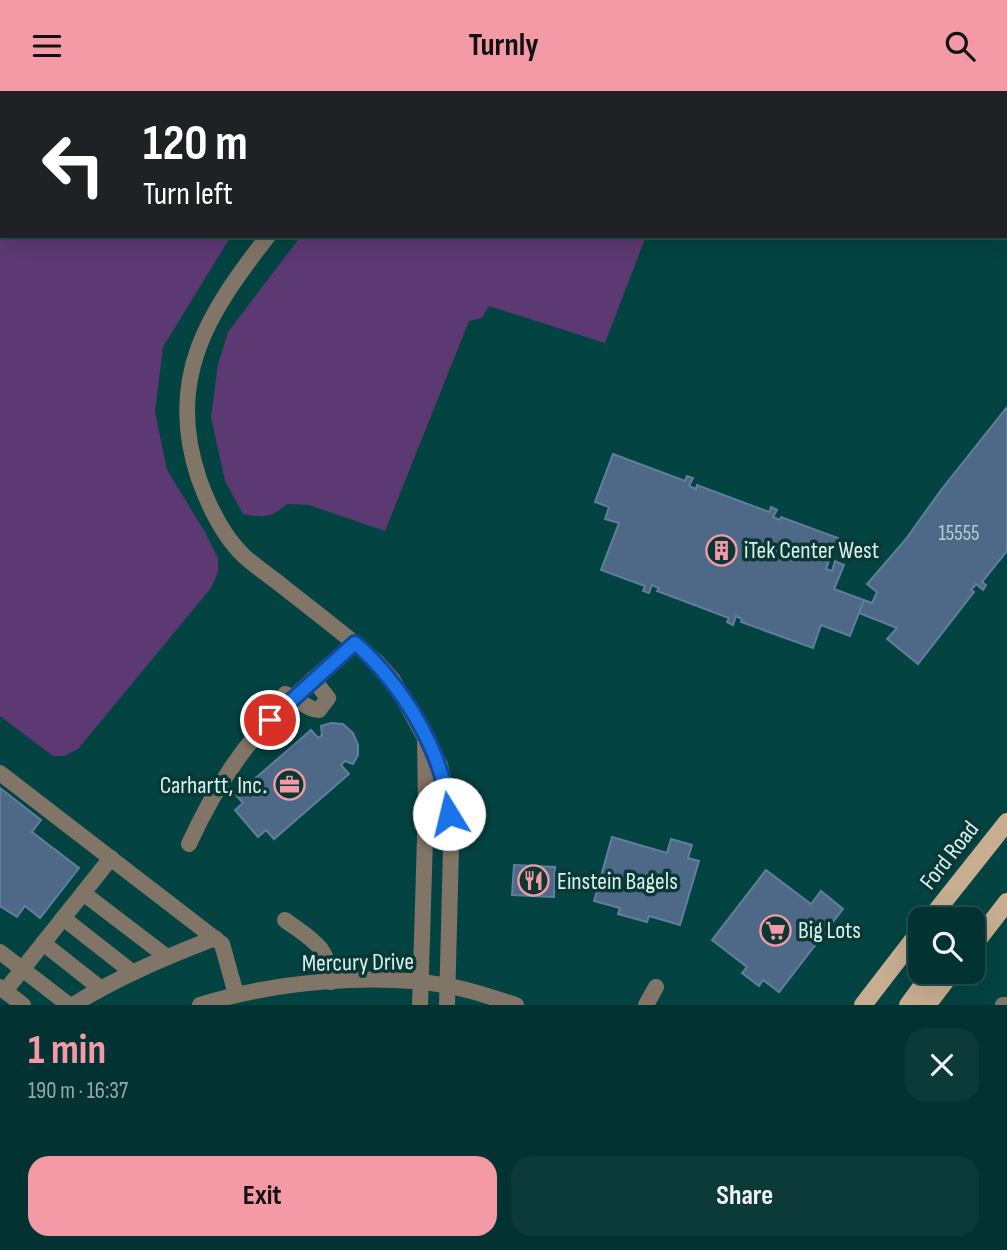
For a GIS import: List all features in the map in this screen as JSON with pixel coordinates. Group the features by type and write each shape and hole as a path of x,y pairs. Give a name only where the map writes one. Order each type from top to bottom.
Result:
{"main road":[{"name":"Ford Road","path":"946,907 1007,822"},
{"path":"985,930 1007,902"},
{"path":"863,1005 908,947"},
{"path":"908,1005 923,984"},
{"path":"927,1005 943,984"}],"street":[{"path":"266,238 222,297 206,328 192,365 187,414 192,458 207,502 226,534 244,556 377,662 393,680 440,765 448,799 450,830 447,1005"},
{"path":"189,844 201,818 233,768 289,695 313,679 355,643"},
{"path":"289,695 313,710 319,710 328,698 313,679"},
{"path":"420,1005 425,736"},
{"path":"0,772 215,938 225,950 236,994"},
{"path":"425,832 450,830"},
{"path":"23,1005 3,989 23,969 111,858"},
{"path":"83,893 167,957"},
{"path":"64,918 132,972"},
{"path":"285,920 314,941 328,956 331,982"},
{"path":"0,952 71,1005 132,972 215,938"},
{"path":"43,943 100,988"},
{"name":"Mercury Drive","path":"200,1005 236,994 302,983 331,982 448,986 516,1005"},
{"path":"646,1005 656,987"}],"shaded area":[{"path":"0,238 230,238 163,347 155,412 167,470 218,558 218,572 211,588 78,749 64,756 53,756 0,716"},
{"path":"299,238 645,238 605,343 489,306 482,318 469,321 385,531 309,505 287,504 267,516 243,514 225,481 211,417 218,364 228,332"}],"building":[{"path":"1007,407 1007,551 982,582 986,585 983,590 976,584 971,590 974,592 918,664 887,639 897,628 859,613 864,600 872,603 877,592 867,584 906,539"},
{"name":"iTek Center West","path":"613,454 685,481 687,476 693,478 689,486 696,489 697,485 769,512 771,507 777,510 773,517 780,520 781,517 838,538 826,569 832,571 835,561 844,565 834,589 864,600 850,636 821,625 813,648 741,622 742,619 736,616 733,625 727,622 729,618 657,591 659,588 652,585 649,593 643,591 645,586 601,570 619,523 605,519 609,507 595,502"},
{"path":"343,724 353,733 358,745 358,755 353,764 345,761 341,765 349,774 274,839 266,830 258,837 235,810 243,803 236,795 311,730 318,738 322,735 321,726"},
{"path":"0,788 41,820 32,832 79,868 40,918 25,906 17,917 0,906"},
{"path":"612,837 667,853 671,839 692,845 688,858 699,861 680,925 649,916 647,922 618,914 620,908 594,901"},
{"path":"514,865 555,867 554,897 512,895"},
{"path":"766,870 811,904 821,891 843,909 779,992 763,980 759,986 742,973 747,967 712,940"}],"place":[{"name":"iTek Center West","path":"721,550"},
{"name":"Carhartt, Inc.","path":"290,785"},
{"name":"Einstein Bagels","path":"534,881"},
{"name":"Big Lots","path":"775,930"}],"route":[{"path":"270,720 355,643 393,680 408,706 440,765 449,814"}]}
